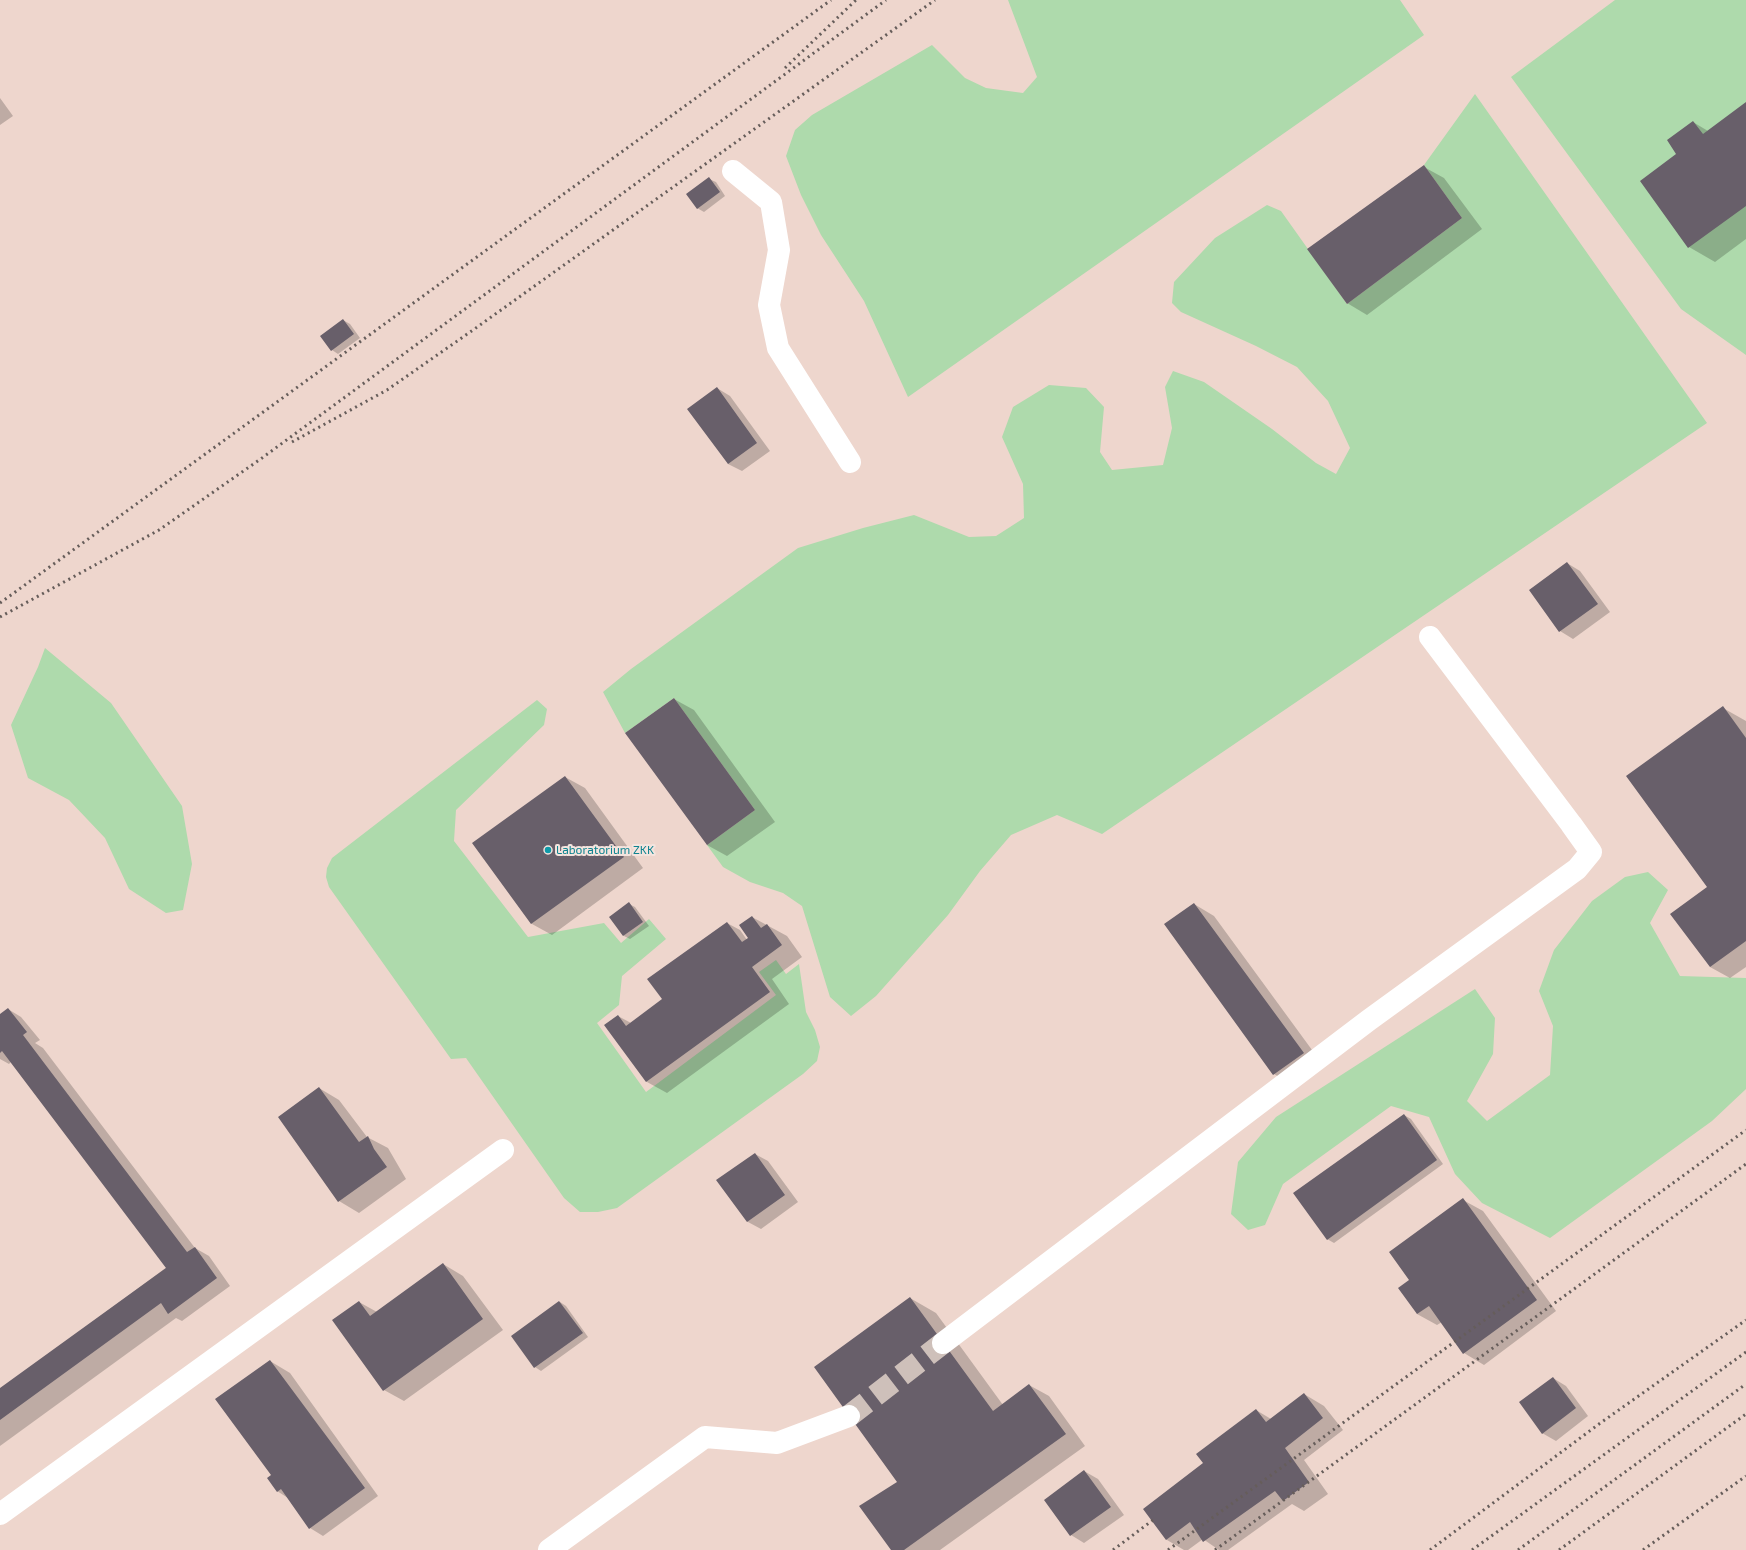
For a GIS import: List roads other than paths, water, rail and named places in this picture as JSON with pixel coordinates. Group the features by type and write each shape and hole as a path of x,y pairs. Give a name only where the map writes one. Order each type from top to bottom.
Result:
{"lane":[{"path":"733,171 771,202 779,250 770,305 778,348 850,462"},
{"path":"943,1343 1369,1020 1577,869 1591,852 1430,637"},
{"path":"0,1514 503,1150"},
{"path":"549,1550 705,1437 777,1443 849,1416"}],"tunnel":[{"path":"849,1416 943,1343"}],"railway":[{"path":"0,603 831,0"},
{"path":"785,68 856,0"},
{"path":"0,617 159,530 262,458 886,0"},
{"path":"292,442 387,390 935,0"},
{"path":"1168,1550 1746,1130"},
{"path":"1215,1550 1746,1164"},
{"path":"1430,1550 1599,1424 1746,1320"},
{"path":"1472,1550 1746,1352"},
{"path":"1518,1550 1746,1384"},
{"path":"1559,1550 1746,1414"},
{"path":"1643,1550 1746,1476"},
{"path":"1113,1550 1153,1520"}],"place":[{"name":"Laboratorium ZKK","path":"548,850"}]}
